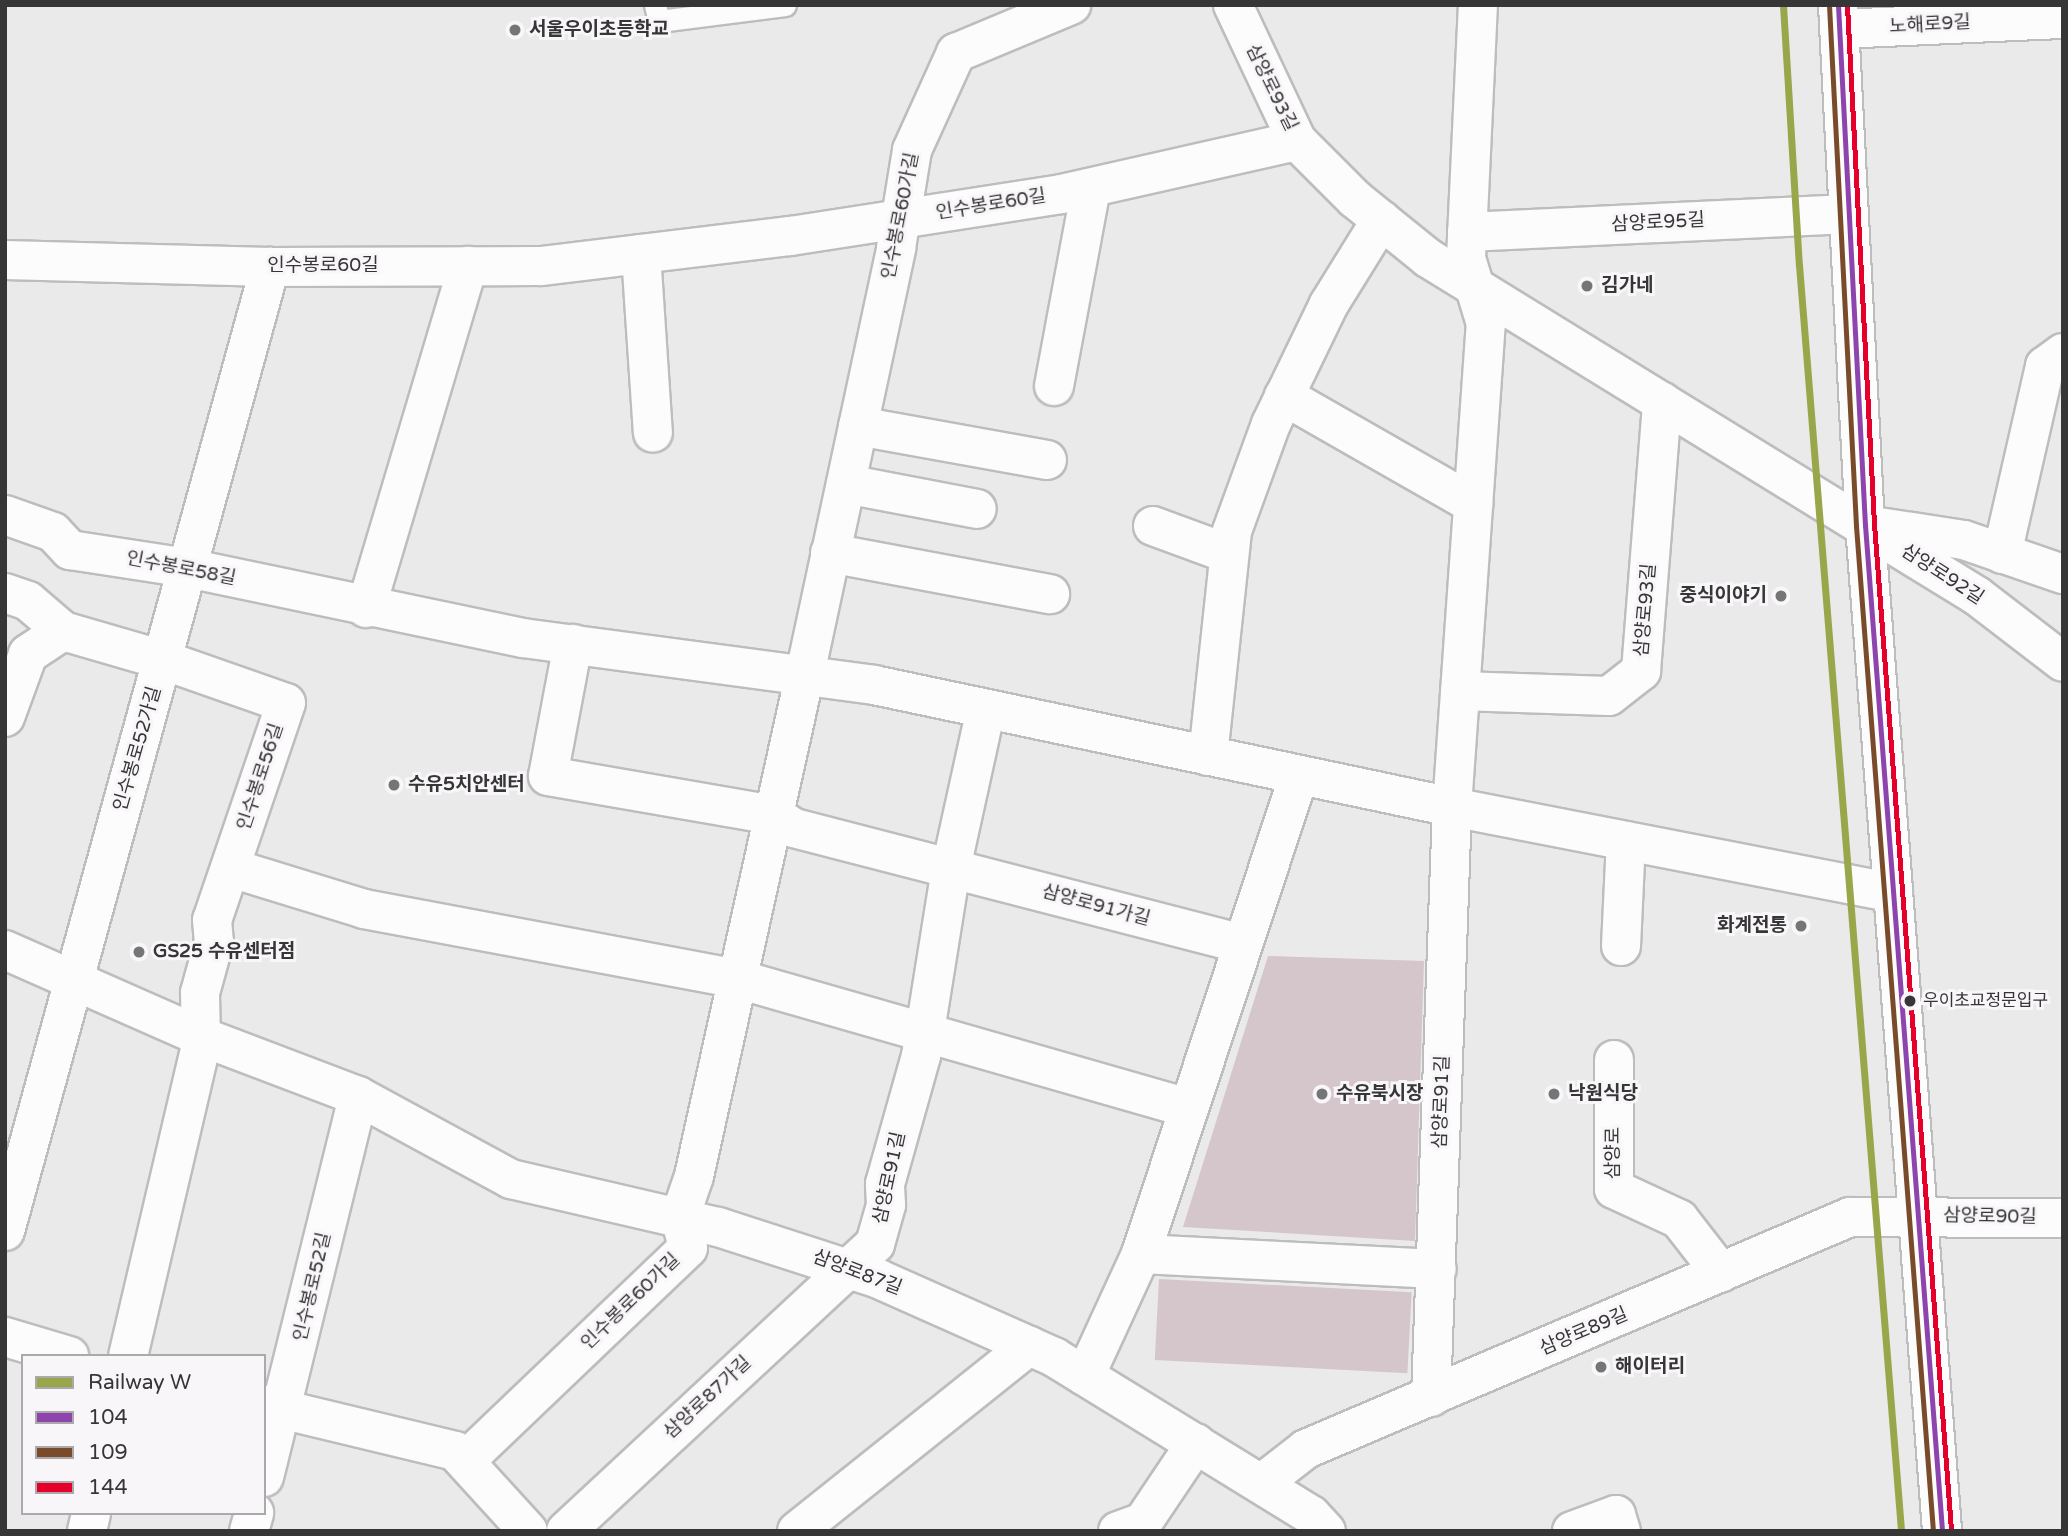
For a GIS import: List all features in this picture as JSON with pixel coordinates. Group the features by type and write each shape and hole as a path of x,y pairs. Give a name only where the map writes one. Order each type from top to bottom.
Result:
{"street":[{"name":"인수봉로60가길","path":"465,1461 688,1248 680,1217 694,1176 805,674 858,426 912,149 956,53 1071,5"},
{"name":"삼양로93길","path":"1233,5 1297,141 1381,220 1428,258 1477,289 1865,525"},
{"path":"1452,807 1486,324 1466,258 1478,5"},
{"path":"1839,17 1865,525 1942,1531"},
{"name":"노해로9길","path":"1839,17 2063,19"},
{"name":"인수봉로60길","path":"5,260 270,267 541,265 899,220 1091,188 1297,141"},
{"path":"1054,386 1091,188"},
{"name":"삼양로95길","path":"1467,232 1849,214"},
{"path":"1208,756 1232,531 1284,396 1329,304 1381,220"},
{"path":"641,254 653,433"},
{"path":"366,608 468,265"},
{"name":"인수봉로52가길","path":"5,1231 72,977 188,568 191,544 270,267"},
{"path":"2002,554 2045,366 2063,353"},
{"path":"1284,396 1473,504"},
{"name":"삼양로93길","path":"1460,691 1609,696 1641,671 1662,402"},
{"path":"858,426 1047,460"},
{"path":"846,484 977,509"},
{"name":"인수봉로58길","path":"5,515 53,532 70,550 188,568 366,608 573,644 805,674"},
{"name":"삼양로92길","path":"1865,525 1964,540 2063,574"},
{"name":"삼양로92길","path":"1865,525 1978,596 2063,662"},
{"path":"1153,526 1229,554"},
{"path":"830,553 1051,594"},
{"name":"인수봉로56길","path":"5,593 29,601 63,631 163,660 286,703 212,920 214,942 200,993 200,1037 128,1354"},
{"path":"5,717 28,654 63,631"},
{"path":"573,644 548,776 774,815 794,828 951,868"},
{"path":"805,674 986,709 1452,807 1893,893"},
{"name":"삼양로91길","path":"850,1267 875,1244 886,1205 885,1184 925,1030 951,868 986,709"},
{"path":"1086,1376 1141,1254 1241,944 1299,775"},
{"name":"삼양로91길","path":"1431,1397 1452,807"},
{"path":"1620,946 1626,841"},
{"path":"231,868 364,909 738,979 925,1030 1189,1108"},
{"name":"삼양로91가길","path":"951,868 1241,944"},
{"path":"5,950 72,977 200,1037 358,1097 511,1179 680,1217"},
{"name":"삼양로","path":"1614,1060 1614,1189 1679,1219 1721,1273"},
{"name":"인수봉로52길","path":"266,1463 274,1408 358,1097"},
{"name":"삼양로90길","path":"1918,1216 2063,1218"},
{"name":"삼양로89길","path":"1261,1484 1306,1449 1850,1217 1918,1216"},
{"name":"삼양로87길","path":"680,1217 850,1267 1029,1346 1086,1376 1196,1443 1311,1515 1326,1531"},
{"path":"1141,1254 1437,1269"},
{"name":"삼양로87가길","path":"566,1531 850,1267"},
{"path":"5,1338 62,1354"},
{"path":"797,1531 1029,1346"},
{"path":"274,1408 455,1451 528,1531"},
{"path":"1118,1531 1143,1522 1196,1443"},
{"path":"1572,1531 1616,1515 1621,1531"}],"lane":[{"path":"654,5 659,21 785,5"}],"building":[{"name":"수유북시장","path":"1268,956 1424,961 1415,1241 1183,1227"},
{"path":"1159,1279 1412,1292 1407,1373 1155,1360"}],"rail line":[{"name":"W","path":"1783,5 1799,265 1901,1531"}],"transit line":[{"name":"109","path":"1829,5 1856,526 1933,1531"},
{"name":"104","path":"1838,5 1865,525 1942,1531"},
{"name":"144","path":"1847,5 1874,524 1951,1530"}],"place":[{"name":"서울우이초등학교","path":"515,30"},
{"name":"김가네","path":"1587,286"},
{"name":"중식이야기","path":"1781,596"},
{"name":"수유5치안센터","path":"394,785"},
{"name":"화계전통","path":"1801,926"},
{"name":"GS25 수유센터점","path":"139,952"},
{"name":"우이초교정문입구","path":"1910,1001"},
{"name":"수유북시장","path":"1322,1094"},
{"name":"낙원식당","path":"1554,1094"},
{"name":"해이터리","path":"1601,1367"}]}
